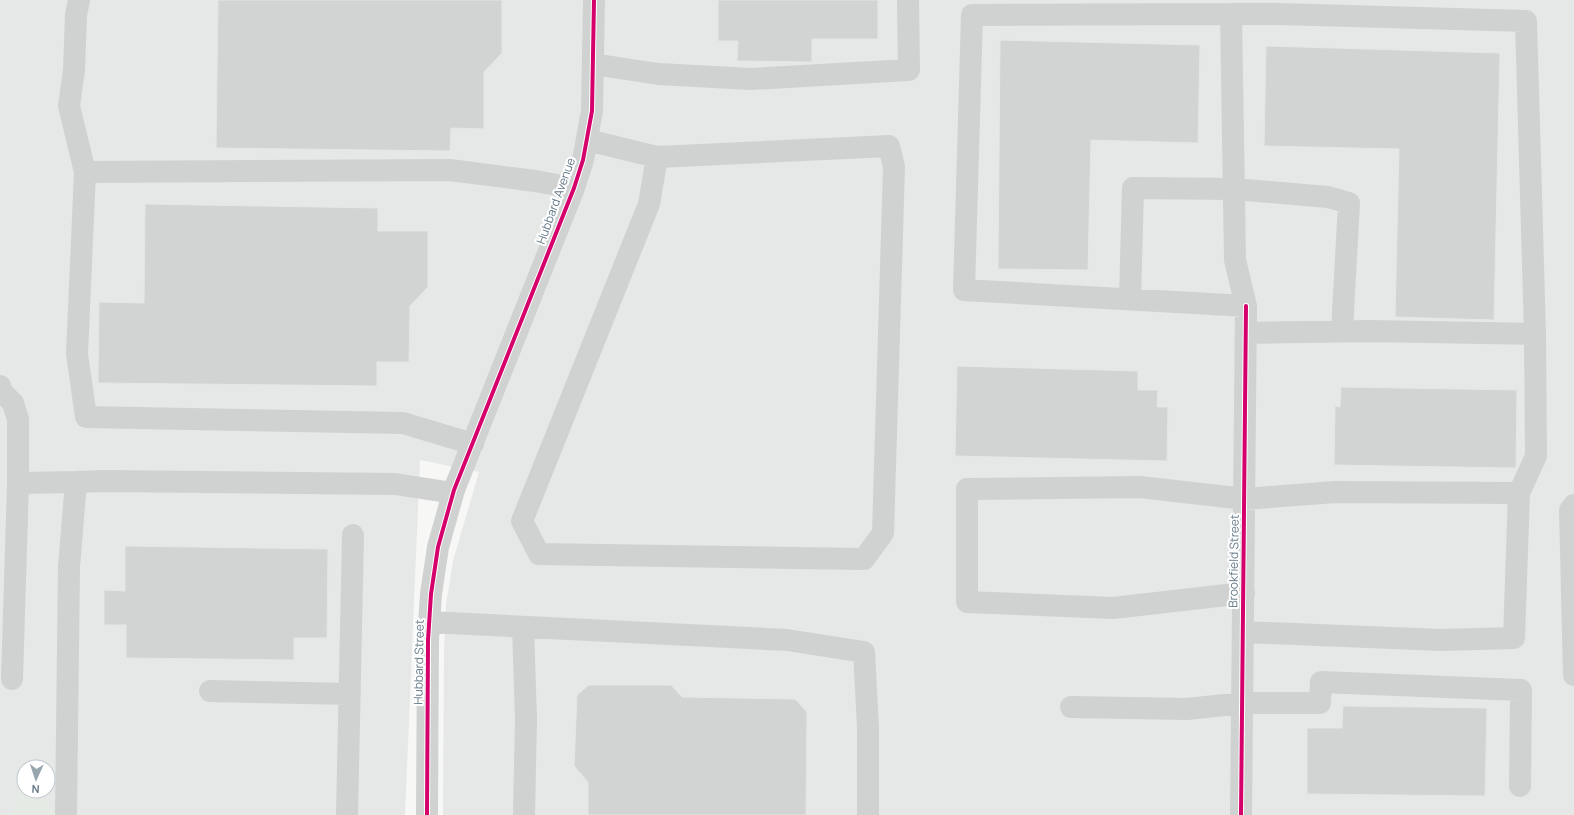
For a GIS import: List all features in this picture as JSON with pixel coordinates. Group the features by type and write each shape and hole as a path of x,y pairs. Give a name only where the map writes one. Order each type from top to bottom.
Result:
{"street":[{"path":"79,0 76,15 74,70 69,106 85,172 77,354 86,417 403,423 472,444"},
{"name":"Hubbard Avenue","path":"517,332 574,188 583,160 592,112 594,0"},
{"path":"593,64 658,74 751,79 909,70 908,0"},
{"name":"Brookfield Street","path":"1231,14 1235,260 1246,306 1241,815"},
{"path":"1243,632 1441,640 1514,638 1519,493 1536,456 1535,334 1526,21 1280,14 972,15 964,290 1246,306"},
{"path":"587,140 657,157 889,146 894,167 884,533 864,559 539,554 522,521 650,204 657,157"},
{"path":"85,172 450,170 535,181 574,188"},
{"path":"1130,299 1133,188 1234,189 1328,197 1349,203 1342,332"},
{"name":"Hubbard Street","path":"427,815 429,622 431,594 438,547 453,493 517,332"},
{"path":"1246,333 1342,332 1535,334"},
{"path":"0,386 2,392 13,403 18,419 18,482 12,679"},
{"path":"18,482 104,481 395,484 453,493"},
{"path":"66,815 69,567 76,482"},
{"path":"1244,594 1113,608 967,602 967,489 1140,487 1245,499 1335,492 1519,493"},
{"path":"1574,505 1570,510 1574,675"},
{"path":"347,815 353,535"},
{"path":"429,622 787,640 864,652 868,727 868,815"},
{"path":"523,627 526,719 524,815"},
{"path":"1071,707 1187,709 1243,703 1320,703 1321,682 1522,690 1520,786"},
{"path":"210,691 350,694"}],"shaded area":[{"path":"0,0 1574,0 1574,815 443,815 444,651 446,605 453,561 479,472 420,460 405,815 0,815"},
{"path":"16,798 44,799 57,815 13,815"}],"building":[{"path":"218,0 502,0 502,53 484,72 484,129 451,128 450,151 216,148"},
{"path":"718,0 878,0 878,39 812,39 812,62 737,61 738,41 718,41"},
{"path":"1000,40 1200,45 1198,143 1091,140 1088,270 998,269"},
{"path":"1266,46 1500,53 1494,320 1395,317 1399,149 1264,146"},
{"path":"145,204 378,208 378,231 428,231 428,287 410,306 409,362 377,362 377,386 98,383 99,302 144,303"},
{"path":"957,366 1138,371 1138,390 1158,390 1157,407 1168,407 1167,461 955,456"},
{"path":"1341,387 1517,390 1516,468 1334,465 1335,406 1340,407"},
{"path":"125,546 328,549 327,638 294,638 294,660 126,658 126,625 104,625 104,590 125,591"},
{"path":"589,685 671,685 682,697 795,699 807,712 806,815 588,815 588,782 574,766 577,695"},
{"path":"1343,706 1487,708 1485,796 1307,794 1307,728 1342,728"}],"cycle path":[{"path":"427,815 428,640 431,594 438,547 454,490 574,188 583,160 592,111 594,0"},
{"path":"1241,815 1246,306"}]}
